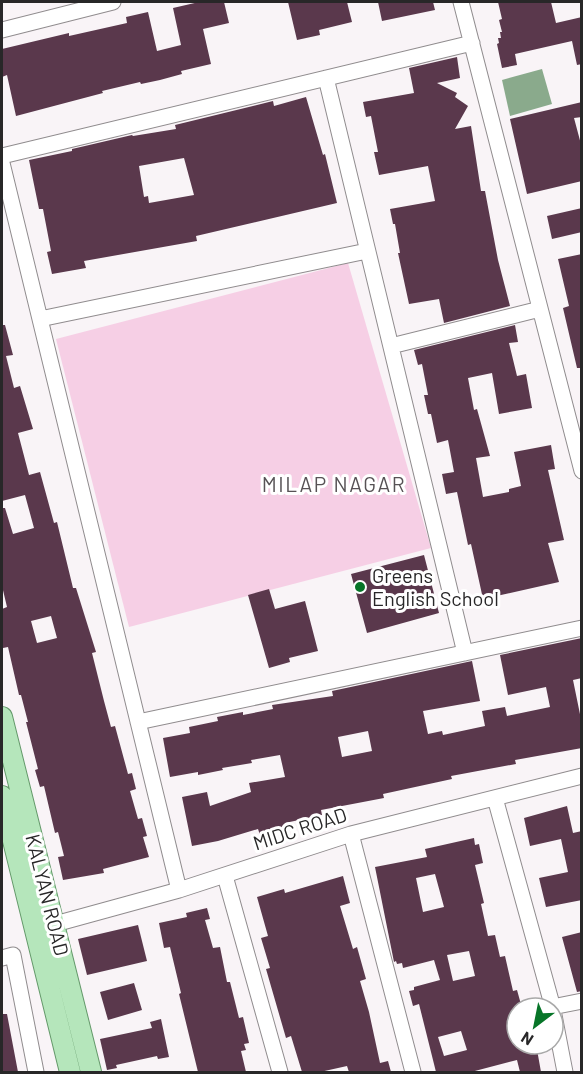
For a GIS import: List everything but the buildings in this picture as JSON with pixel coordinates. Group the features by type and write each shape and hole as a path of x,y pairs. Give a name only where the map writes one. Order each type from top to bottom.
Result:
{"main road":[{"name":"KALYAN ROAD","path":"2,717 90,1068"},
{"name":"KALYAN ROAD","path":"2,796 70,1070"},
{"path":"70,1070 90,1068"}],"street":[{"path":"2,30 113,2"},
{"path":"461,2 581,465"},
{"path":"2,156 472,43"},
{"path":"326,78 465,653"},
{"path":"2,163 179,890"},
{"path":"40,319 368,250"},
{"path":"391,346 540,309"},
{"path":"138,722 582,628"},
{"name":"MIDC ROAD","path":"36,933 55,924 179,890 351,834 582,776"},
{"path":"495,798 550,996"},
{"path":"351,834 413,1072"},
{"path":"225,876 280,1072"},
{"path":"2,958 13,955 36,1072"},
{"path":"565,1005 582,1001"},
{"path":"562,1056 565,1072"}],"shaded area":[{"path":"542,69 552,104 510,116 502,80"},
{"path":"348,263 431,548 129,627 56,339"}],"place":[{"name":"Greens English School","path":"360,587"}],"district":[{"name":"MILAP NAGAR","path":"334,485"}]}
